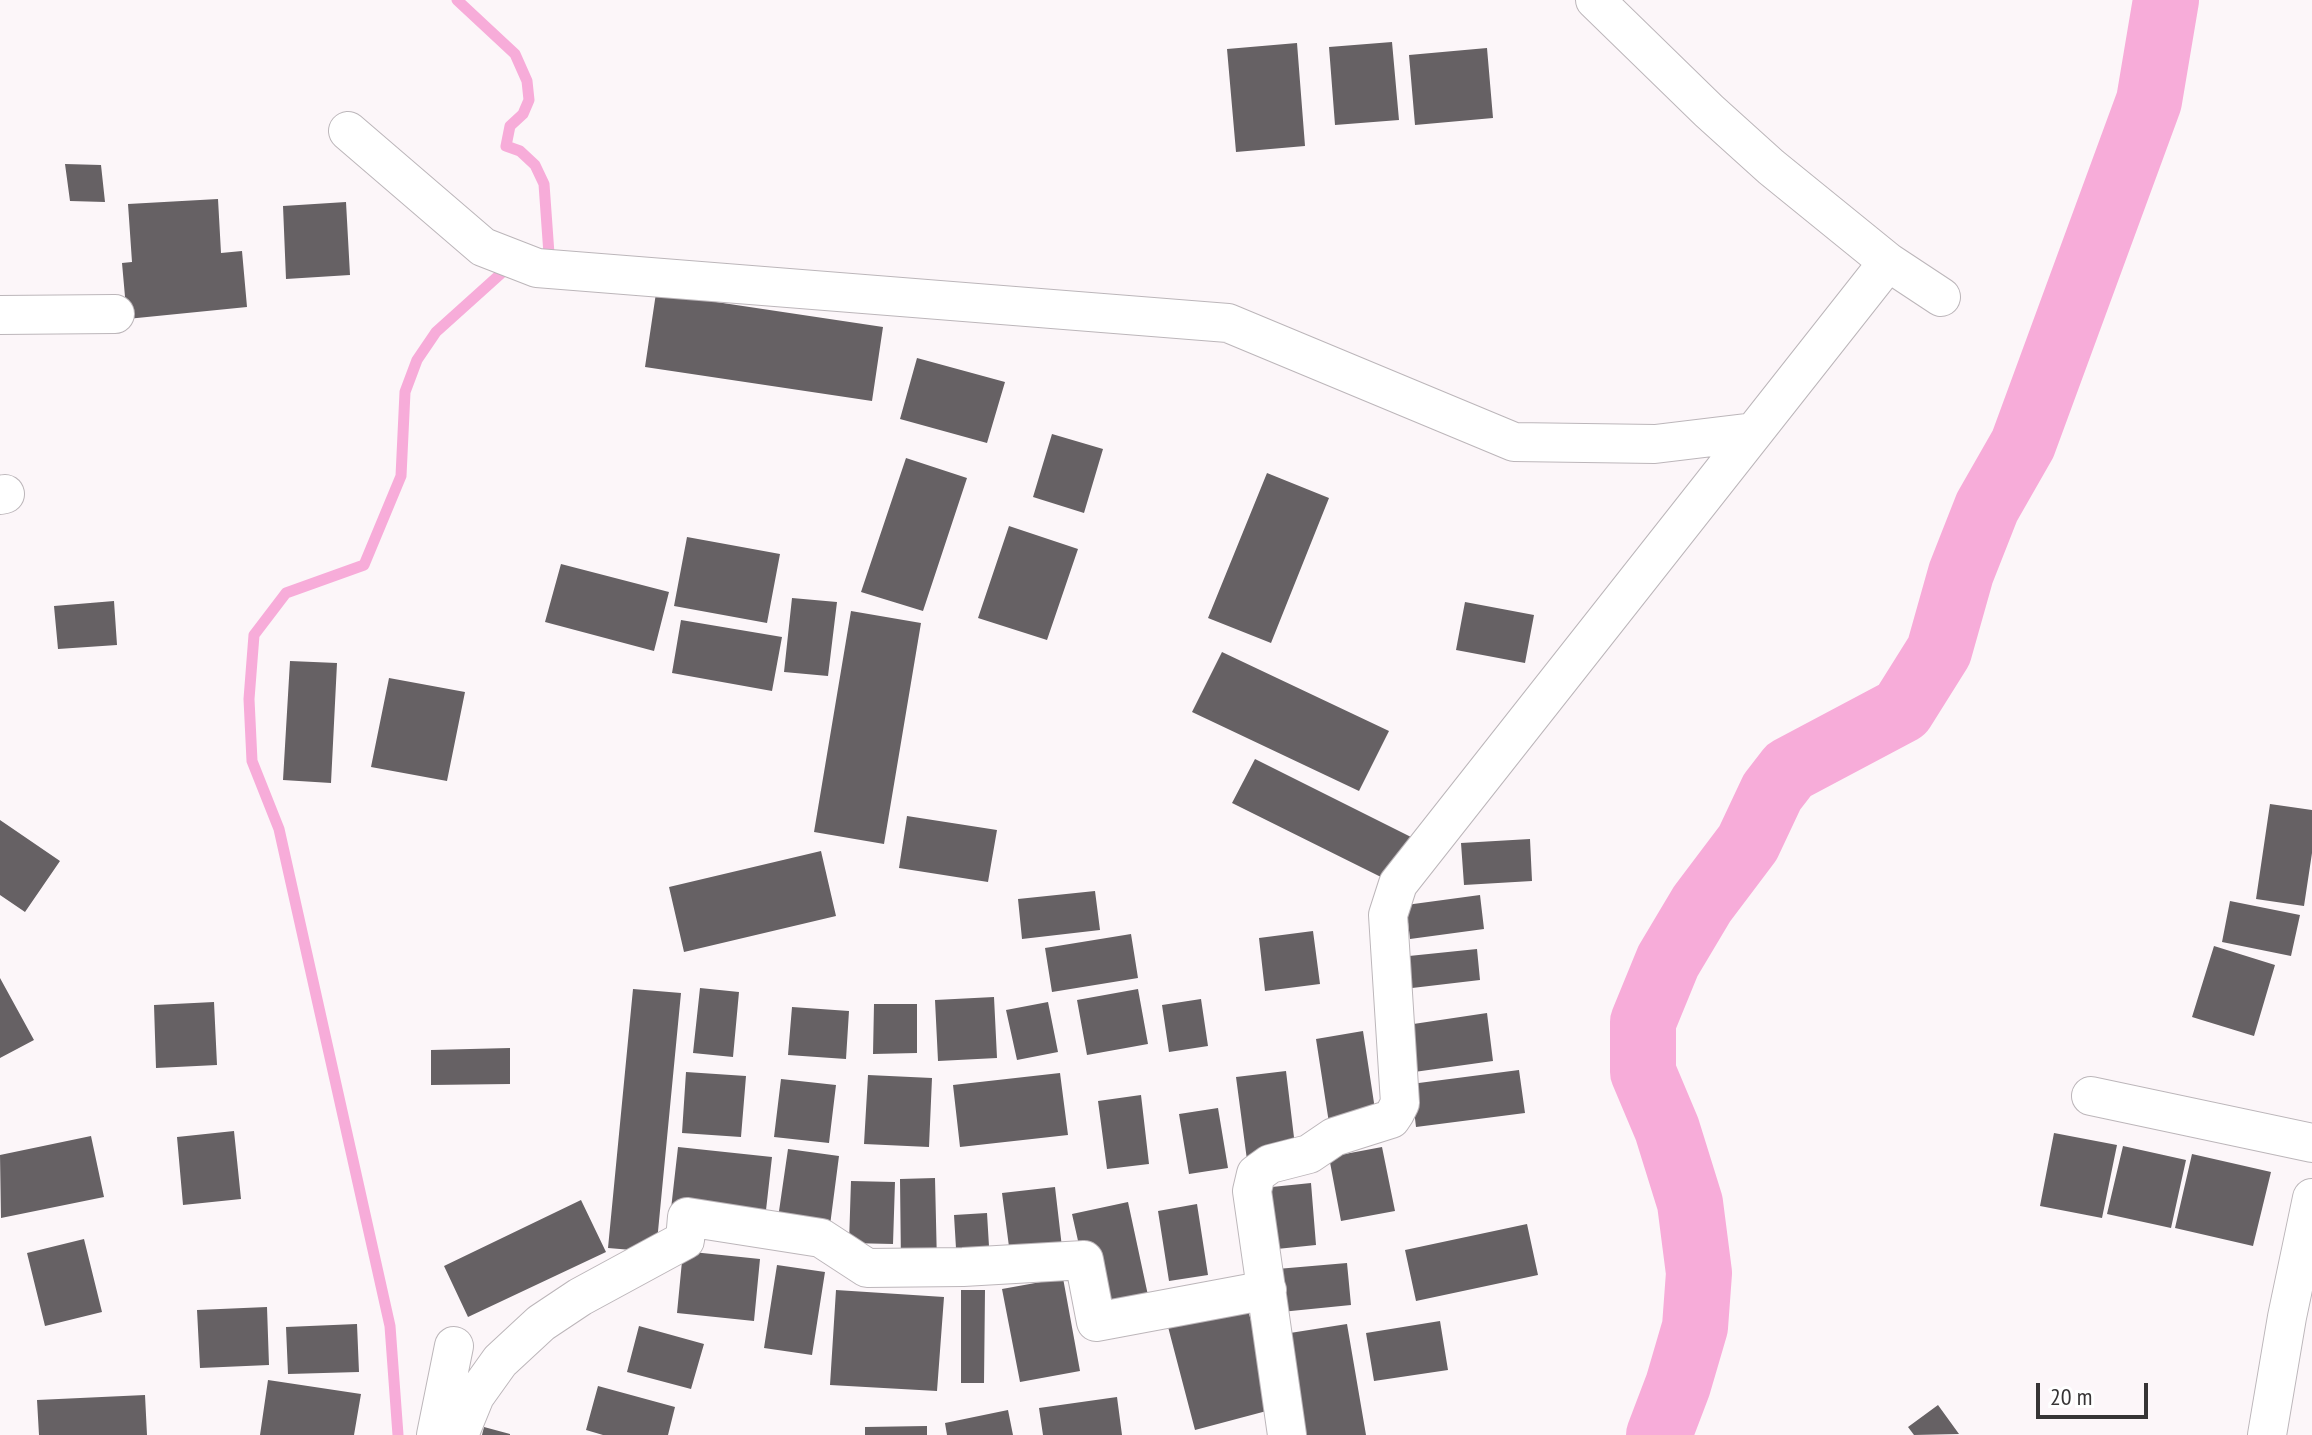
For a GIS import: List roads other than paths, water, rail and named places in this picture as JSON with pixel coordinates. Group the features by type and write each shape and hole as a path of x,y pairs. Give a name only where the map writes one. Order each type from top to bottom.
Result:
{"street":[{"path":"1595,0 1729,130 1888,262 1941,297"},
{"path":"348,131 483,247 537,268 1228,323 1514,442 1655,444 1754,432"},
{"path":"1287,1435 1252,1191 1256,1174 1270,1164 1309,1154 1334,1137 1391,1119 1400,1103 1388,915 1398,884 1888,262"},
{"path":"0,315 115,314"},
{"path":"2091,1096 2312,1143"},
{"path":"2267,1435 2312,1198"},
{"path":"459,1435 475,1396 500,1361 541,1323 685,1240 687,1217 821,1238 867,1268 963,1267 1084,1260 1096,1322 1267,1290"},
{"path":"436,1435 454,1346"}],"waterway":[{"path":"457,0 515,54 527,81 529,100 523,114 510,126 506,146 520,151 535,165 544,184 549,254 544,260"},
{"path":"1659,1435 1695,1327 1699,1273 1690,1203 1667,1129 1643,1072 1643,1022 1668,961 1702,904 1748,843 1772,792 1789,770 1902,710 1939,651 1961,573 1987,507 2023,444 2149,101 2166,0"},
{"path":"398,1435 390,1326 279,829 252,761 249,699 254,635 286,593 364,565 401,476 405,392 417,360 436,332 506,269 511,269"}]}
